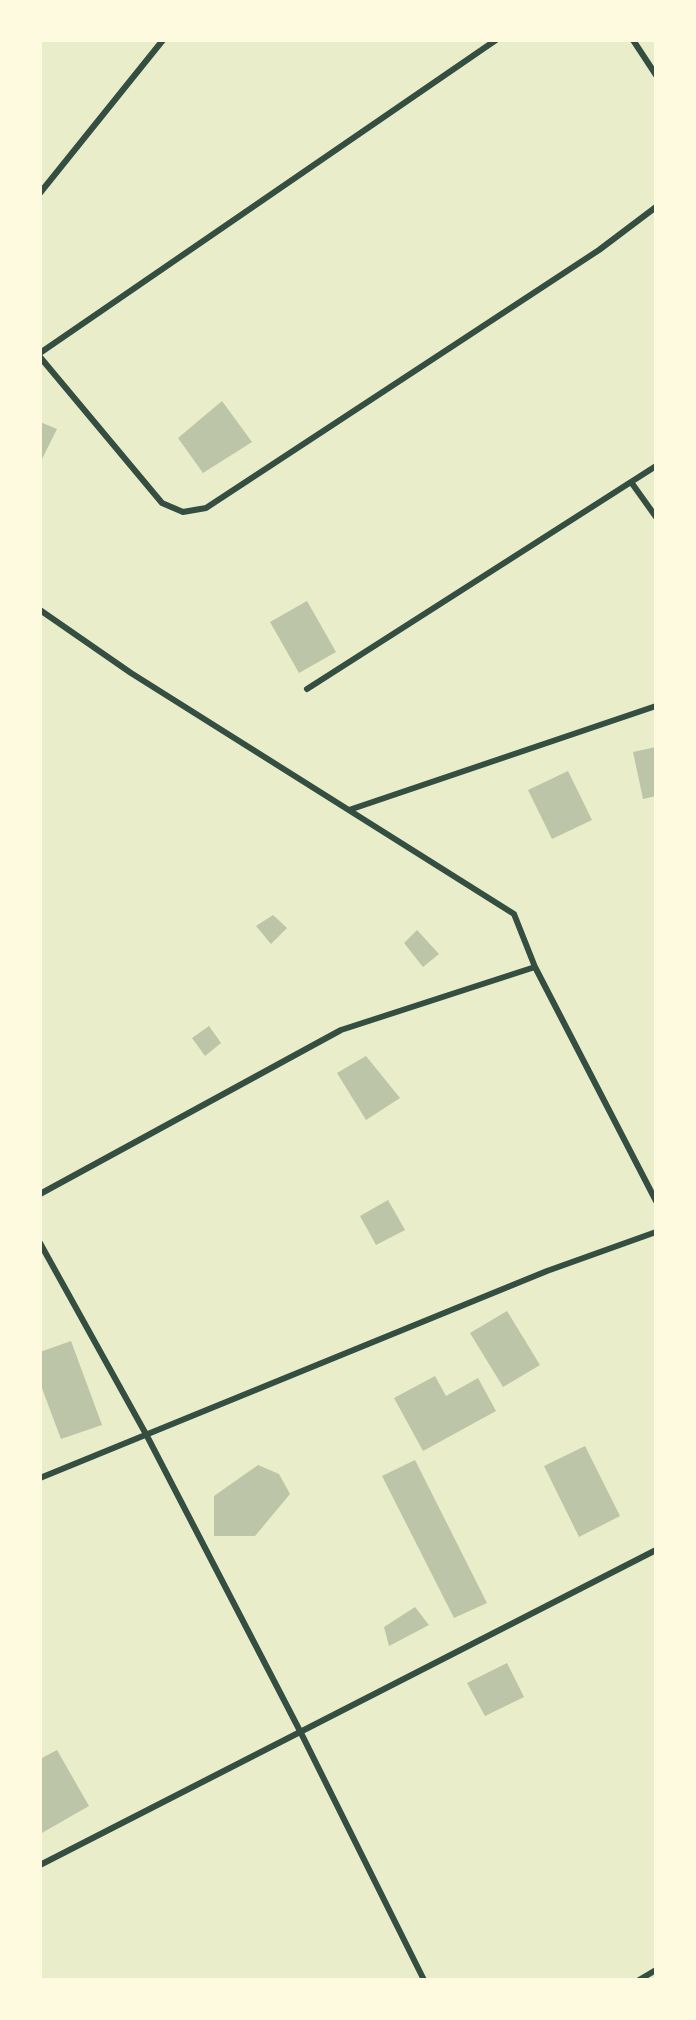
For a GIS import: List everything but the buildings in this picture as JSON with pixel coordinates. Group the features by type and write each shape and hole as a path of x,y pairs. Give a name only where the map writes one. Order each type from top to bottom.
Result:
{"street":[{"path":"40,193 164,40"},
{"path":"40,352 496,40"},
{"path":"633,40 656,75"},
{"path":"40,357 162,503 183,512 206,508 599,250 656,207"},
{"path":"307,689 656,466"},
{"path":"631,482 656,516"},
{"path":"40,610 131,673 514,914 534,967 656,1201"},
{"path":"349,810 656,706"},
{"path":"40,1194 341,1030 534,967"},
{"path":"40,1478 547,1271 656,1232"},
{"path":"40,1243 147,1436 300,1731 424,1980"},
{"path":"40,1865 656,1550"},
{"path":"639,1980 656,1970"}]}
